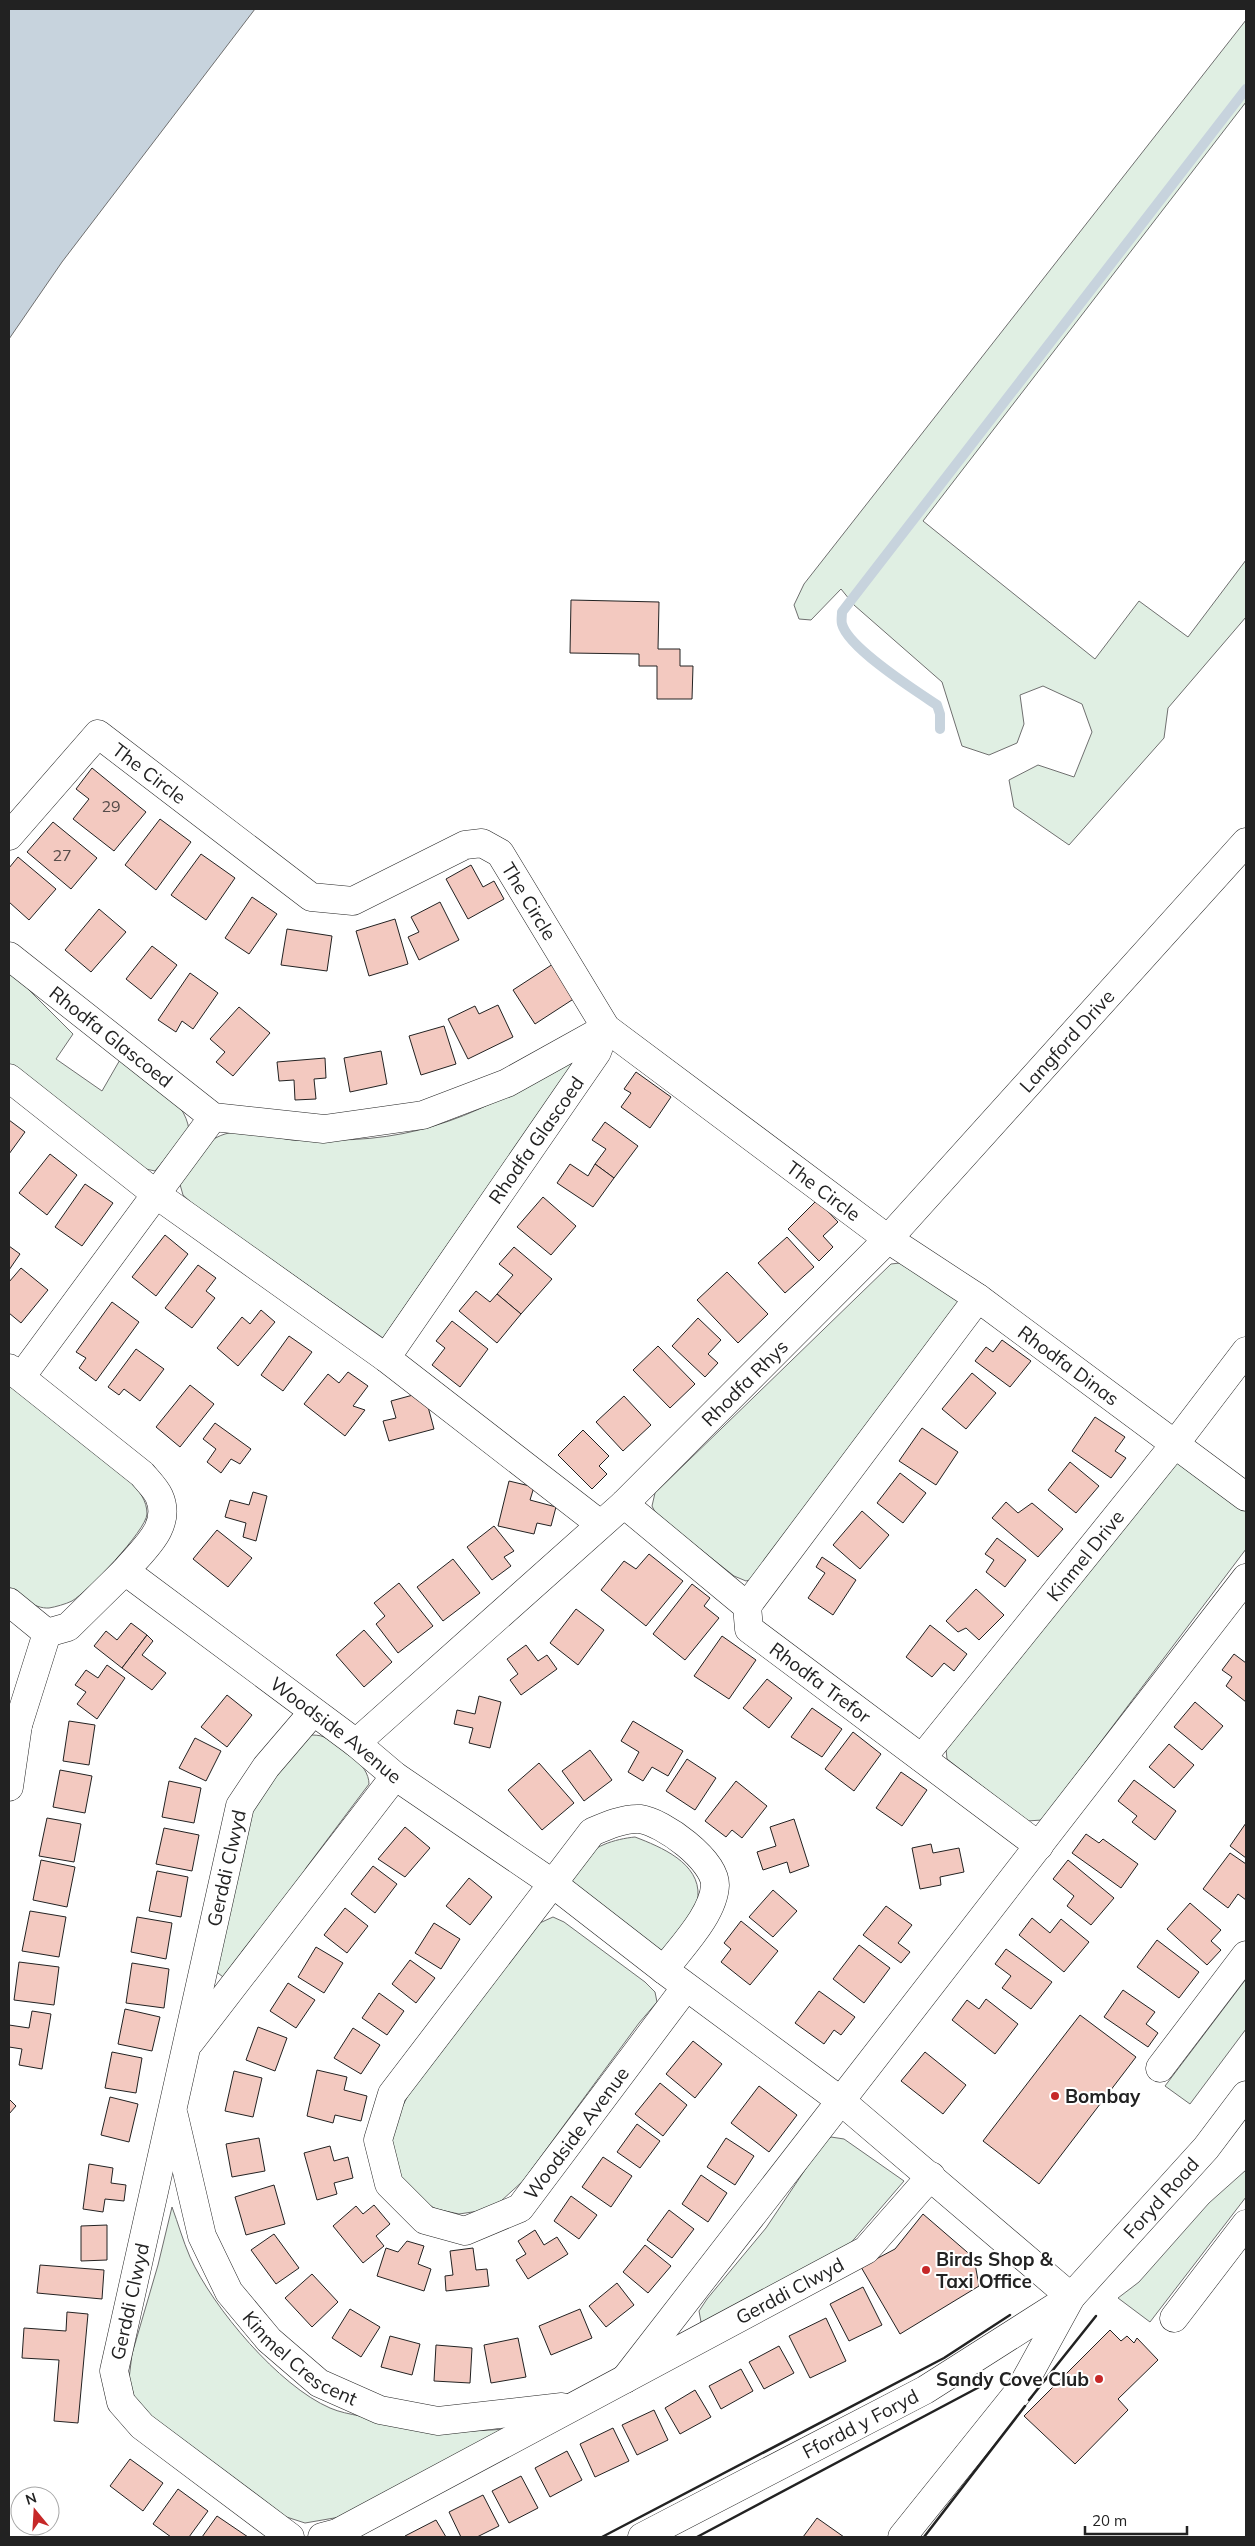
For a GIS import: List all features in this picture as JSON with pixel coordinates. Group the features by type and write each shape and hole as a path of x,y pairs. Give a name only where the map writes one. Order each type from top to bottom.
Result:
{"street":[{"name":"The Circle","path":"9,836 98,734 311,897 353,901 465,845 482,843 500,853 606,1028 888,1239"},
{"name":"Langford Drive","path":"888,1239 1246,842"},
{"name":"Rhodfa Glascoed","path":"9,956 212,1117 324,1129 423,1114 507,1083 606,1028"},
{"name":"Rhodfa Glascoed","path":"386,1358 597,1052 606,1028"},
{"path":"9,1078 156,1194 386,1358 600,1524"},
{"path":"48,1634 68,1627 125,1571 160,1530 163,1512 160,1496 142,1474 15,1373 156,1194 212,1117"},
{"name":"Rhodfa Dinas","path":"888,1239 978,1298 1246,1497"},
{"name":"Rhodfa Rhys","path":"356,1743 624,1504 888,1239"},
{"path":"624,1504 747,1606 978,1298"},
{"name":"Kinmel Drive","path":"922,1758 1175,1444 1246,1352"},
{"name":"Woodside Avenue","path":"125,1571 356,1743 396,1776 552,1883 686,1987 841,2101 1071,2297"},
{"path":"841,2101 1246,1578"},
{"path":"9,1602 48,1634"},
{"name":"Rhodfa Trefor","path":"747,1606 749,1629 1039,1846"},
{"path":"9,1787 13,1730 48,1634"},
{"name":"Gerddi Clwyd","path":"290,2537 142,2426 121,2402 114,2371 240,1806 266,1767 313,1712"},
{"name":"Gerddi Clwyd","path":"186,2048 396,1776"},
{"name":"Woodside Avenue","path":"664,1970 710,1908 715,1884 710,1870 681,1839 666,1829 640,1819 610,1824 592,1832 392,2094 378,2140 389,2184 425,2220 465,2231 520,2208 686,1987"},
{"path":"1160,2068 1246,1956"},
{"name":"Foryd Road","path":"1071,2297 1206,2148 1246,2095"},
{"name":"Gerddi Clwyd","path":"625,2379 841,2101"},
{"name":"Kinmel Crescent","path":"173,2107 202,2236 229,2292 269,2340 319,2383 380,2410 438,2421 576,2406"},
{"name":"Gerddi Clwyd","path":"322,2537 337,2533 866,2250 931,2176"},
{"path":"1174,2318 1246,2224"},
{"path":"902,2537 1020,2390 1071,2297"},
{"name":"Ffordd y Foryd","path":"642,2537 925,2390 1071,2297"}],"green space":[{"path":"1246,20 1246,102 923,521 1095,659 1139,601 1188,637 1246,560 1246,617 1168,708 1164,738 1069,845 1014,807 1009,780 1038,765 1074,777 1092,732 1082,704 1043,686 1020,695 1024,724 1017,743 989,755 962,746 942,682 854,605 841,589 811,620 799,619 794,605 804,584"},
{"path":"9,970 73,1034 56,1059 102,1091 121,1058 152,1080 180,1108 186,1118 189,1130 155,1171 146,1169 9,1067"},
{"path":"580,1053 383,1338 196,1207 183,1195 179,1181 204,1147 217,1137 225,1134 250,1132 292,1140 334,1140 403,1134 463,1116 492,1103"},
{"path":"908,1262 961,1295 960,1308 759,1577 746,1581 734,1576 656,1514 652,1506 655,1493 891,1264"},
{"path":"9,1384 130,1481 142,1496 147,1509 144,1522 137,1534 102,1574 72,1601 49,1608 33,1604 9,1587"},
{"path":"1174,1460 1246,1509 1246,1549 1042,1820 1027,1821 947,1759 946,1749"},
{"path":"309,1735 324,1737 353,1756 364,1769 369,1784 306,1868 291,1898 243,1950 227,1980 214,1970 253,1804"},
{"path":"635,1837 667,1851 677,1858 693,1874 697,1884 698,1896 693,1915 683,1929 662,1950 653,1949 570,1885 579,1864 590,1852 612,1842"},
{"path":"553,1917 564,1922 645,1982 655,1992 657,2002 639,2023 523,2181 501,2201 479,2211 459,2214 436,2209 401,2185 391,2141 399,2113 416,2080 533,1926"},
{"path":"1246,1979 1246,2029 1190,2104 1165,2086"},
{"path":"831,2137 844,2139 904,2181 843,2252 709,2324 701,2322 699,2311 707,2299 766,2228 821,2146"},
{"path":"1246,2170 1246,2197 1150,2322 1118,2298 1139,2282 1209,2203"},
{"path":"172,2207 190,2257 214,2299 269,2364 310,2397 337,2411 413,2427 449,2431 503,2429 340,2517 305,2523 268,2511 144,2413 134,2396 129,2379 132,2354 158,2265"}],"shaded area":[{"path":"9,9 255,9 62,262 9,339"}],"building":[{"path":"571,600 659,602 658,649 680,649 680,666 693,666 692,699 657,699 657,666 639,666 639,654 570,653"},
{"path":"92,768 146,812 114,851 73,819 89,799 76,789"},
{"path":"160,819 191,842 156,890 125,865"},
{"path":"53,822 97,858 71,889 27,852"},
{"path":"201,854 235,878 206,920 171,895"},
{"path":"18,857 56,889 29,920 9,902 9,868"},
{"path":"471,865 483,887 494,881 504,899 468,919 446,879"},
{"path":"252,897 277,914 249,954 225,938"},
{"path":"440,902 459,940 419,960 408,937 419,932 411,917"},
{"path":"99,909 126,932 91,972 65,950"},
{"path":"395,919 408,964 369,976 356,931"},
{"path":"287,929 332,936 327,971 281,965"},
{"path":"152,946 177,965 151,999 126,979"},
{"path":"553,964 575,998 535,1024 513,990"},
{"path":"190,973 218,993 193,1029 182,1021 176,1032 158,1020"},
{"path":"498,1005 513,1037 468,1059 448,1019 475,1006 479,1014"},
{"path":"239,1007 270,1033 233,1076 216,1062 225,1052 210,1039"},
{"path":"444,1026 456,1064 421,1075 409,1036"},
{"path":"381,1051 387,1084 350,1092 344,1058"},
{"path":"325,1058 326,1078 314,1079 316,1099 295,1100 294,1080 279,1081 277,1062"},
{"path":"636,1072 671,1097 650,1128 621,1107 631,1093 624,1089"},
{"path":"9,1120 25,1132 9,1154"},
{"path":"605,1122 638,1146 614,1178 595,1164 606,1149 592,1140"},
{"path":"50,1154 77,1175 47,1215 19,1193"},
{"path":"570,1164 588,1176 595,1164 614,1178 593,1207 557,1183"},
{"path":"85,1184 113,1203 82,1246 55,1227"},
{"path":"543,1197 576,1226 551,1255 517,1227"},
{"path":"817,1200 838,1222 823,1236 833,1247 819,1261 788,1229"},
{"path":"165,1235 188,1254 156,1296 132,1277"},
{"path":"787,1237 814,1267 785,1293 758,1263"},
{"path":"9,1246 20,1254 9,1270"},
{"path":"514,1247 552,1279 521,1314 497,1294 513,1275 499,1264"},
{"path":"198,1265 216,1278 206,1291 215,1298 192,1328 165,1308"},
{"path":"21,1268 48,1290 21,1323 9,1313 9,1282"},
{"path":"727,1272 768,1314 738,1343 697,1300"},
{"path":"476,1291 490,1302 497,1294 521,1314 497,1343 459,1311"},
{"path":"112,1302 139,1322 96,1381 79,1368 86,1358 76,1352"},
{"path":"261,1310 275,1322 238,1366 217,1348 242,1317 250,1324"},
{"path":"698,1318 721,1340 708,1354 718,1363 705,1377 672,1346"},
{"path":"452,1321 488,1349 460,1387 432,1365 445,1348 436,1341"},
{"path":"289,1336 312,1352 283,1391 261,1375"},
{"path":"1002,1340 1031,1361 1010,1387 975,1361 986,1347 993,1352"},
{"path":"658,1346 695,1384 670,1408 633,1370"},
{"path":"136,1349 164,1369 140,1401 124,1389 119,1395 108,1387"},
{"path":"348,1372 368,1386 353,1406 365,1410 345,1436 304,1404 328,1374 339,1383"},
{"path":"972,1373 996,1393 966,1429 942,1409"},
{"path":"190,1385 214,1404 180,1447 156,1427"},
{"path":"424,1392 434,1429 389,1441 383,1421 396,1418 391,1401"},
{"path":"624,1396 651,1425 623,1451 596,1422"},
{"path":"1095,1417 1125,1437 1115,1451 1126,1458 1111,1478 1072,1451"},
{"path":"215,1423 251,1449 240,1464 231,1459 221,1473 207,1462 216,1449 203,1439"},
{"path":"922,1428 958,1452 936,1485 899,1461"},
{"path":"583,1430 609,1456 599,1466 607,1474 592,1489 558,1455"},
{"path":"1070,1462 1099,1486 1076,1513 1048,1490"},
{"path":"900,1473 926,1493 903,1523 877,1503"},
{"path":"509,1481 534,1487 530,1500 556,1507 551,1526 537,1523 534,1534 498,1526"},
{"path":"253,1492 267,1496 256,1541 243,1537 246,1523 225,1517 230,1500 249,1505"},
{"path":"1006,1502 1018,1513 1032,1503 1063,1529 1038,1557 992,1518"},
{"path":"862,1511 889,1535 860,1569 833,1545"},
{"path":"494,1526 514,1551 504,1557 511,1566 492,1580 467,1547"},
{"path":"217,1530 252,1558 228,1587 193,1559"},
{"path":"997,1538 1026,1560 1005,1587 986,1572 994,1560 985,1554"},
{"path":"649,1554 683,1581 646,1626 601,1590 624,1561 636,1569"},
{"path":"822,1557 856,1580 833,1615 808,1598 825,1573 816,1567"},
{"path":"453,1559 480,1593 443,1621 417,1587"},
{"path":"399,1583 433,1626 398,1653 376,1624 385,1616 374,1603"},
{"path":"692,1584 710,1598 704,1606 719,1618 685,1660 653,1634"},
{"path":"976,1589 1004,1615 979,1640 966,1628 958,1632 946,1621"},
{"path":"576,1609 604,1630 578,1665 550,1643"},
{"path":"131,1623 147,1635 122,1668 94,1646 106,1631 117,1640"},
{"path":"930,1625 967,1654 954,1671 944,1663 932,1677 906,1657"},
{"path":"364,1630 392,1662 364,1687 336,1655"},
{"path":"147,1635 153,1641 142,1655 166,1673 152,1690 122,1668"},
{"path":"722,1636 756,1660 729,1699 694,1676"},
{"path":"526,1645 538,1661 547,1655 557,1669 521,1695 510,1680 518,1674 507,1659"},
{"path":"1234,1654 1246,1663 1246,1702 1226,1686 1232,1677 1222,1670"},
{"path":"107,1665 125,1678 97,1719 77,1704 86,1692 75,1685 86,1670 98,1678"},
{"path":"767,1679 792,1698 769,1728 743,1708"},
{"path":"227,1695 252,1715 227,1747 201,1727"},
{"path":"479,1696 501,1702 490,1748 469,1743 473,1728 454,1724 457,1710 475,1714"},
{"path":"1195,1702 1223,1726 1202,1750 1174,1727"},
{"path":"812,1708 842,1729 822,1757 791,1737"},
{"path":"69,1721 95,1725 89,1765 63,1761"},
{"path":"633,1721 683,1751 668,1776 652,1767 643,1781 628,1772 639,1752 621,1741"},
{"path":"853,1732 881,1754 854,1791 825,1769"},
{"path":"195,1738 221,1751 206,1781 179,1768"},
{"path":"1169,1744 1194,1765 1174,1788 1149,1767"},
{"path":"590,1750 612,1780 584,1801 562,1771"},
{"path":"687,1759 716,1778 695,1810 666,1791"},
{"path":"539,1763 574,1803 542,1830 508,1790"},
{"path":"60,1770 92,1776 85,1813 53,1807"},
{"path":"901,1772 927,1790 902,1826 876,1808"},
{"path":"1134,1780 1176,1811 1155,1840 1132,1822 1137,1816 1118,1801"},
{"path":"169,1781 201,1788 194,1823 162,1817"},
{"path":"736,1781 767,1806 742,1838 732,1830 726,1837 705,1821"},
{"path":"47,1818 81,1824 74,1862 39,1856"},
{"path":"794,1819 809,1866 790,1873 787,1862 763,1870 757,1852 776,1846 770,1827"},
{"path":"1246,1823 1246,1858 1230,1846"},
{"path":"405,1827 430,1848 405,1877 378,1859"},
{"path":"164,1828 199,1835 192,1871 156,1864"},
{"path":"1086,1834 1099,1843 1103,1839 1138,1864 1121,1888 1072,1853"},
{"path":"931,1844 933,1853 959,1848 964,1872 940,1877 941,1885 920,1889 912,1848"},
{"path":"1230,1853 1246,1864 1246,1900 1238,1894 1228,1908 1203,1889"},
{"path":"41,1860 75,1867 67,1907 33,1900"},
{"path":"1068,1860 1114,1898 1091,1925 1067,1906 1074,1896 1053,1879"},
{"path":"373,1866 397,1884 375,1913 351,1894"},
{"path":"157,1871 188,1877 181,1917 149,1911"},
{"path":"469,1878 492,1897 470,1925 446,1906"},
{"path":"773,1890 797,1911 773,1937 749,1917"},
{"path":"1190,1903 1221,1930 1211,1941 1221,1950 1207,1965 1167,1929"},
{"path":"886,1906 912,1925 898,1943 910,1952 901,1963 863,1935"},
{"path":"345,1908 368,1926 347,1953 324,1935"},
{"path":"30,1911 66,1917 59,1957 22,1951"},
{"path":"137,1917 172,1923 166,1959 131,1952"},
{"path":"1032,1918 1050,1933 1061,1919 1089,1942 1064,1972 1019,1935"},
{"path":"741,1921 778,1951 750,1985 721,1962 731,1949 724,1943"},
{"path":"434,1923 460,1939 441,1969 415,1953"},
{"path":"1157,1940 1199,1972 1179,1998 1137,1967"},
{"path":"859,1945 890,1968 864,2003 833,1979"},
{"path":"316,1947 343,1963 324,1993 298,1977"},
{"path":"1006,1949 1052,1982 1031,2009 1002,1988 1011,1976 995,1964"},
{"path":"410,1960 435,1978 416,2003 392,1984"},
{"path":"19,1962 59,1967 54,2005 14,2000"},
{"path":"132,1963 169,1969 164,2008 126,2003"},
{"path":"288,1983 315,2000 296,2028 270,2011"},
{"path":"1123,1990 1155,2012 1146,2024 1158,2033 1148,2047 1104,2017"},
{"path":"819,1991 855,2017 841,2035 834,2030 824,2044 795,2023"},
{"path":"379,1993 404,2011 387,2035 362,2018"},
{"path":"986,1999 1018,2024 995,2054 952,2020 967,2000 979,2009"},
{"path":"125,2009 160,2017 152,2051 118,2044"},
{"path":"32,2011 51,2014 42,2069 19,2065 22,2049 9,2047 9,2025 29,2028"},
{"path":"1080,2015 1136,2057 1039,2184 983,2141"},
{"path":"258,2027 287,2038 275,2071 246,2060"},
{"path":"353,2028 380,2045 361,2074 334,2058"},
{"path":"693,2041 722,2064 695,2098 666,2074"},
{"path":"112,2052 142,2058 136,2093 105,2088"},
{"path":"925,2052 966,2085 943,2114 901,2081"},
{"path":"317,2070 347,2077 344,2090 367,2096 361,2121 335,2115 333,2123 307,2116"},
{"path":"234,2071 262,2078 253,2117 225,2111"},
{"path":"660,2083 687,2105 663,2136 635,2114"},
{"path":"759,2086 797,2115 769,2152 731,2123"},
{"path":"110,2097 138,2104 129,2142 101,2135"},
{"path":"9,2099 16,2106 9,2114"},
{"path":"637,2124 660,2141 640,2168 617,2152"},
{"path":"259,2138 265,2171 232,2177 226,2144"},
{"path":"726,2138 754,2156 735,2185 707,2167"},
{"path":"330,2146 334,2161 348,2157 353,2178 334,2183 337,2194 317,2200 304,2153"},
{"path":"603,2157 632,2176 611,2207 582,2187"},
{"path":"89,2164 113,2168 111,2183 126,2185 124,2201 105,2199 103,2212 83,2209"},
{"path":"701,2175 727,2193 708,2222 682,2204"},
{"path":"274,2185 285,2224 246,2235 235,2197"},
{"path":"571,2196 597,2215 579,2239 554,2221"},
{"path":"374,2205 390,2224 376,2236 384,2246 363,2263 333,2226 356,2206 363,2214"},
{"path":"669,2210 694,2229 672,2258 647,2240"},
{"path":"923,2214 974,2258 979,2286 900,2334 861,2267 895,2249"},
{"path":"107,2225 107,2260 81,2261 81,2226"},
{"path":"535,2230 544,2245 557,2237 568,2254 528,2279 516,2260 526,2254 518,2241"},
{"path":"274,2234 299,2268 276,2284 251,2250"},
{"path":"407,2241 424,2246 418,2264 431,2269 424,2291 377,2276 386,2248 398,2252"},
{"path":"645,2245 671,2266 648,2293 623,2272"},
{"path":"473,2248 476,2270 487,2269 489,2286 446,2291 445,2276 453,2275 450,2251"},
{"path":"40,2265 104,2270 102,2299 37,2293"},
{"path":"312,2274 338,2302 312,2327 285,2298"},
{"path":"617,2283 634,2305 606,2327 589,2306"},
{"path":"863,2287 882,2325 849,2341 830,2304"},
{"path":"350,2309 380,2327 361,2357 332,2338"},
{"path":"580,2309 592,2338 551,2355 539,2326"},
{"path":"67,2312 88,2314 78,2423 54,2421 59,2360 22,2358 24,2328 66,2331"},
{"path":"826,2318 846,2361 810,2378 789,2336"},
{"name":"Sandy Cove Club","path":"1110,2330 1121,2341 1127,2336 1134,2343 1137,2338 1158,2360 1118,2399 1128,2410 1075,2464 1024,2416"},
{"path":"390,2336 420,2344 412,2375 381,2367"},
{"path":"518,2338 526,2377 491,2383 484,2345"},
{"path":"436,2345 472,2348 470,2383 434,2381"},
{"path":"779,2346 794,2373 764,2389 749,2362"},
{"path":"741,2369 753,2391 721,2409 709,2386"},
{"path":"695,2390 711,2417 680,2434 665,2408"},
{"path":"654,2410 668,2440 637,2455 622,2425"},
{"path":"613,2428 629,2461 595,2477 580,2444"},
{"path":"567,2451 582,2480 550,2497 535,2468"},
{"path":"130,2459 163,2483 143,2511 110,2486"},
{"path":"521,2476 538,2508 509,2523 492,2491"},
{"path":"178,2489 208,2511 189,2537 171,2537 153,2524"},
{"path":"483,2495 499,2526 477,2537 461,2537 449,2512"},
{"path":"217,2516 248,2537 202,2537"},
{"path":"817,2518 844,2537 803,2537"},
{"path":"436,2520 446,2537 405,2536"}],"waterway":[{"path":"940,729 940,714 937,705 899,680 856,645 842,624 842,612 1246,89"}],"wall":[{"path":"602,2537 944,2358 1010,2315"},
{"path":"1029,2400 1096,2316"},
{"path":"697,2537 983,2385"},
{"path":"924,2537 1025,2406"}],"place":[{"name":"Bombay","path":"1055,2096"},
{"name":"Birds Shop & Taxi Office","path":"926,2270"},
{"name":"Sandy Cove Club","path":"1099,2379"}]}
